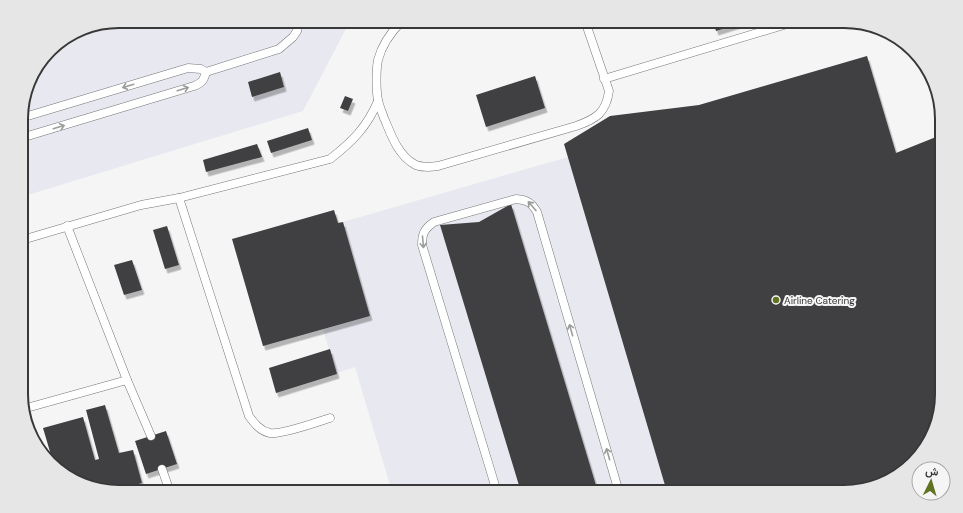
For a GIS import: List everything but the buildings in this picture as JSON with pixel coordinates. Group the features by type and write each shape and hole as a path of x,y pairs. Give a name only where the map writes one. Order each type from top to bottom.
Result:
{"lane":[{"path":"28,116 188,68 201,69 206,72 279,49 293,37 297,28"},
{"path":"396,28 387,38 381,49 378,61 378,101 394,142 407,159 416,165 426,167 438,166 591,120 600,112 607,102 609,91 587,28"},
{"path":"604,79 774,28"},
{"path":"28,136 194,86 201,83 205,79 206,72"},
{"path":"28,238 141,205 179,198 330,159 350,144 372,114 378,101"},
{"path":"179,198 249,416 254,424 270,433 280,432 330,418"},
{"path":"495,485 422,245 422,236 426,227 434,222 516,199 525,200 532,204 537,212 617,485"},
{"path":"67,226 127,380 151,436"},
{"path":"29,407 127,380"},
{"path":"162,469 168,485"}],"shaded area":[{"path":"119,28 346,28 303,111 28,195 28,113 31,96 37,79 43,69 59,51 74,40 96,31"},
{"path":"867,56 896,153 935,137 935,394 932,417 926,434 912,454 894,470 884,476 850,485 390,485 355,367 276,393 269,368 329,349 323,329 263,346 232,239 334,210 338,223 343,222 568,157 699,105"}],"place":[{"name":"Airline Catering","path":"776,300"}]}
